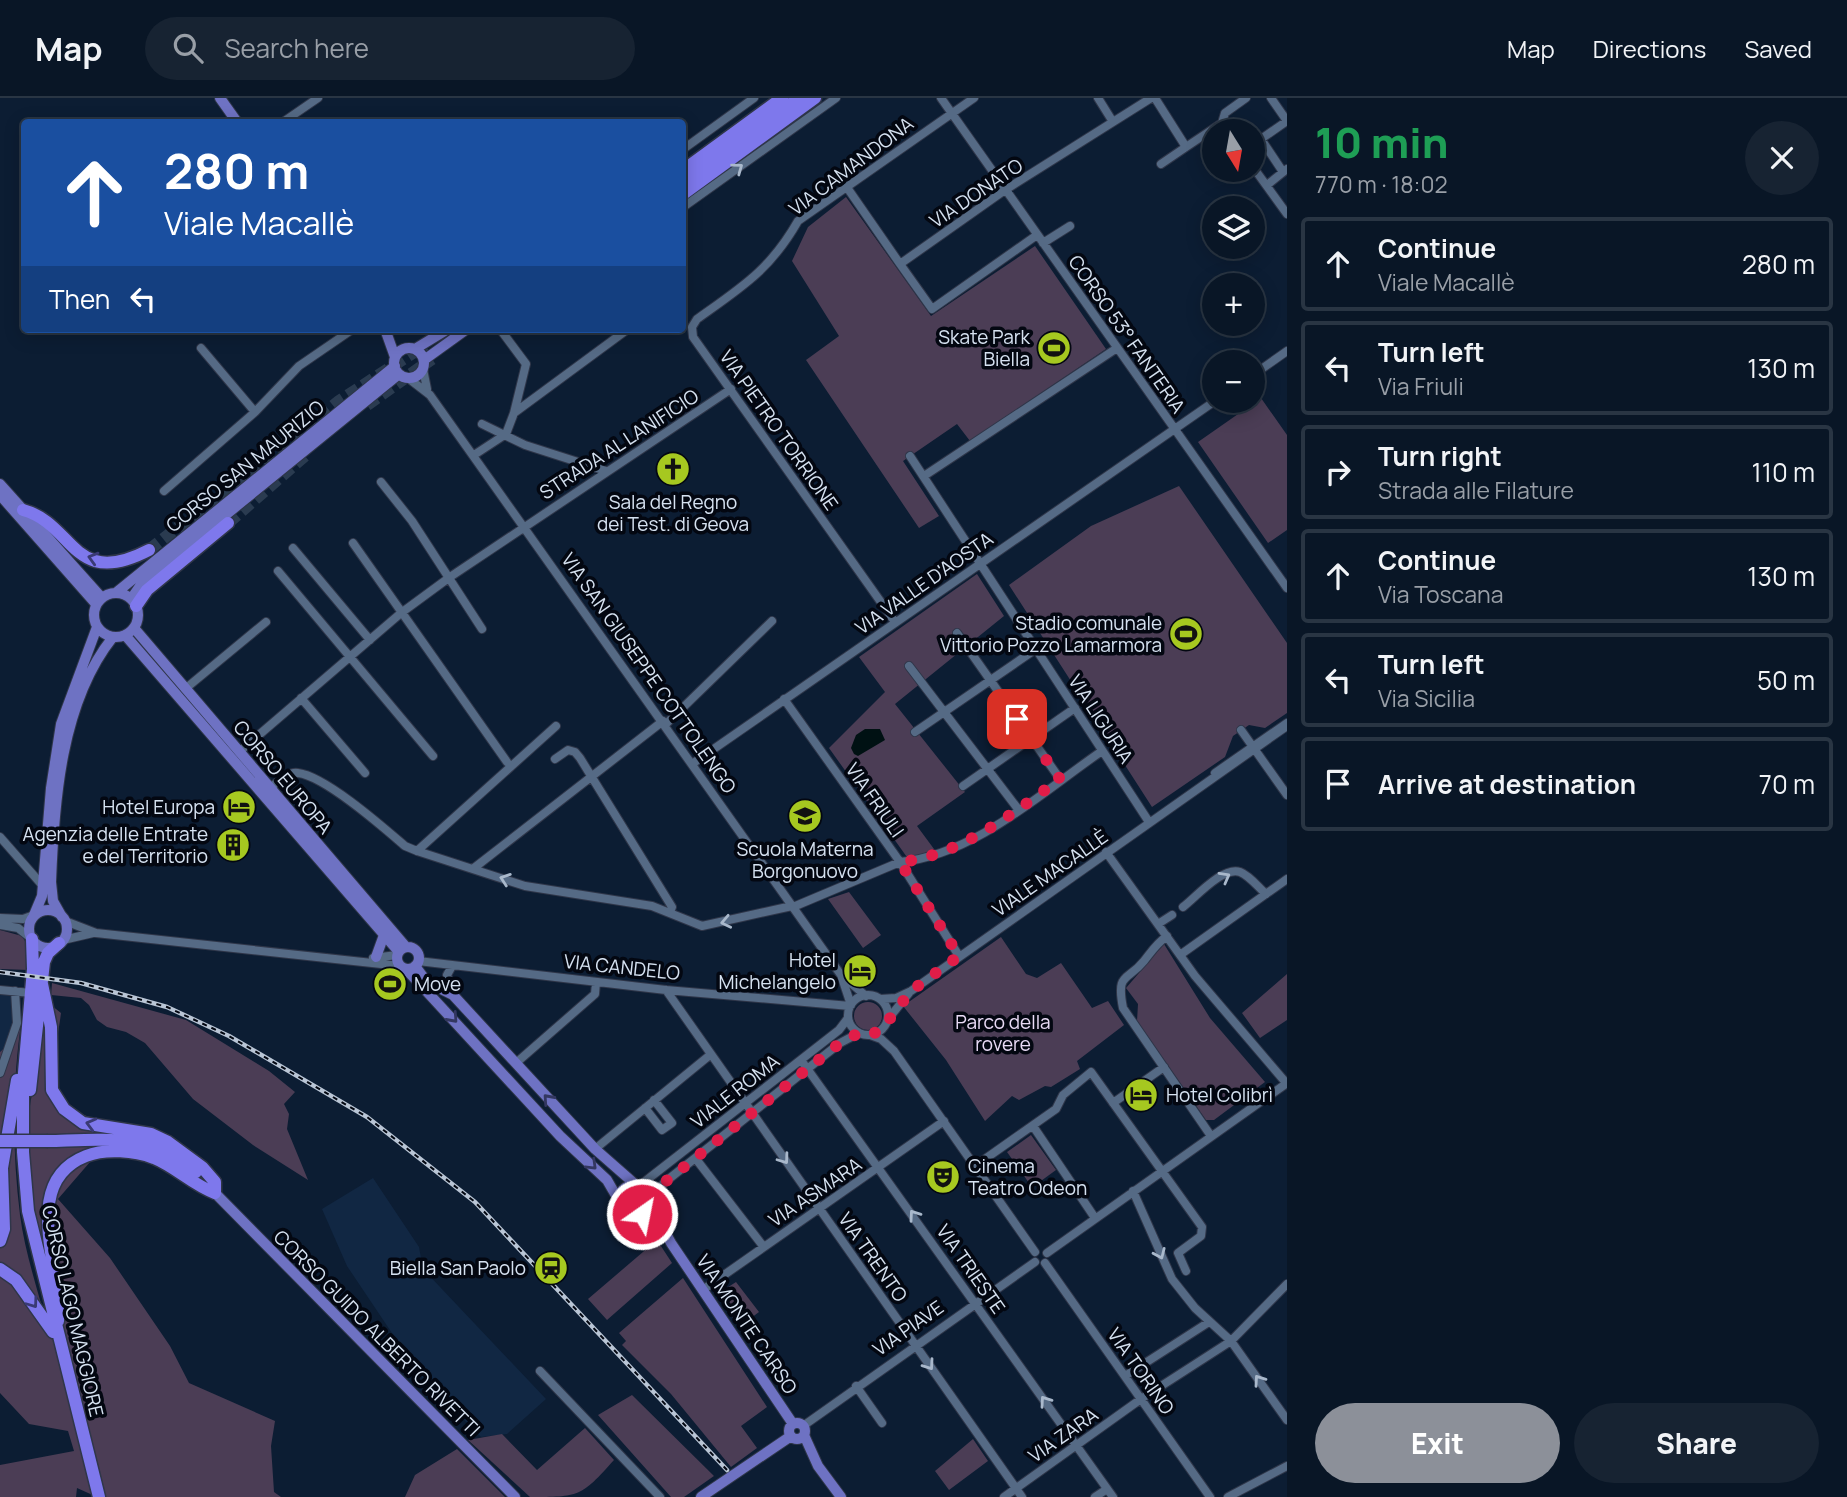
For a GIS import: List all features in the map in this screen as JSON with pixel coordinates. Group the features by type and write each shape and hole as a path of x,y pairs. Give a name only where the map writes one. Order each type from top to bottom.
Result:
{"highway":[{"path":"686,158 768,98"},
{"path":"686,168 782,98"},
{"path":"686,178 799,98"},
{"path":"686,192 816,98"},
{"path":"23,510 36,514 80,555 99,562 119,562 149,550"},
{"path":"134,602 228,523"},
{"name":"CORSO LAGO MAGGIORE","path":"32,939 23,1132 28,1211 99,1497"},
{"name":"CORSO LAGO MAGGIORE","path":"23,1132 48,953 61,942"},
{"path":"42,984 51,1027 52,1090 64,1109 83,1124 151,1134 168,1142 202,1167 215,1182 215,1193"},
{"path":"0,1241 4,1229 2,1168 26,1038"},
{"path":"0,1142 121,1140 158,1148 193,1168 215,1193"},
{"path":"60,1344 57,1282 47,1211 53,1185 71,1164 96,1152 129,1153 153,1158 215,1193"},
{"path":"0,1269 16,1280 60,1344"}],"main road":[{"path":"220,98 235,119"},
{"path":"386,333 399,369 416,376 423,365 462,333"},
{"path":"389,333 411,348 423,365"},
{"path":"399,369 411,348 440,333"},
{"name":"CORSO SAN MAURIZIO","path":"117,592 399,369"},
{"name":"CORSO SAN MAURIZIO","path":"134,602 142,583 399,369"},
{"path":"0,484 99,601"},
{"path":"0,495 99,601"},
{"path":"97,627 61,724 51,788 41,904 29,927 32,939 47,948 61,942 66,931 64,919 53,901 51,882 64,750 82,686 94,660 113,637 129,632 138,617 134,602 117,592 99,601 94,620 97,627 113,637"},
{"name":"CORSO EUROPA","path":"129,632 185,689 270,788 401,951"},
{"name":"CORSO EUROPA","path":"129,632 384,935 401,951"},
{"path":"34,915 49,910 64,919"},
{"path":"372,958 384,935"},
{"path":"410,966 415,950 401,951 410,966 560,1136 607,1180 621,1209 628,1215 642,1214 650,1200 637,1185 595,1149 453,995 426,982 410,966"},
{"path":"618,1199 624,1189 637,1185"},
{"name":"CORSO GUIDO ALBERTO RIVETTI","path":"215,1193 515,1497"},
{"name":"VIA MONTE CARSO","path":"650,1200 671,1243 841,1497"},
{"name":"VIA MONTE CARSO","path":"628,1215 671,1243"},
{"name":"VIA PIAVE","path":"701,1497 797,1432"}],"street":[{"path":"287,119 318,98"},
{"path":"686,147 754,98"},
{"path":"686,205 836,98"},
{"name":"CORSO 53° FANTERIA","path":"940,98 1287,588"},
{"name":"VIA CAMANDONA","path":"761,273 782,250 798,221 974,98"},
{"path":"1098,98 1113,122"},
{"path":"1153,98 1186,147"},
{"name":"VIA DONATO","path":"900,264 1005,190 1153,98"},
{"path":"1223,119 1225,113 1246,98"},
{"path":"1266,185 1285,171 1261,139 1287,121 1271,98"},
{"path":"1161,164 1202,136"},
{"path":"1264,182 1287,214"},
{"path":"846,186 932,309 1037,235"},
{"path":"1043,243 1070,226"},
{"name":"VIA PIETRO TORRIONE","path":"761,273 697,319 692,327 693,337 895,622"},
{"path":"164,491 255,412 299,366 347,333"},
{"path":"474,455 506,433 526,364 503,333"},
{"path":"514,412 623,333"},
{"path":"201,348 255,412"},
{"path":"924,476 1117,348"},
{"path":"1265,367 1287,351"},
{"name":"VIA SAN GIUSEPPE COTTOLENGO","path":"423,365 428,392"},
{"name":"VIA SAN GIUSEPPE COTTOLENGO","path":"399,369 428,392 841,975 866,996"},
{"name":"STRADA AL LANIFICIO","path":"239,752 401,613 524,526 731,389"},
{"name":"VIA VALLE D'AOSTA","path":"692,764 1202,410"},
{"path":"481,424 506,433 525,445 606,471"},
{"name":"VIA LIGURIA","path":"910,456 1149,822"},
{"path":"381,482 450,577 482,629"},
{"path":"354,543 507,762"},
{"path":"293,548 370,640"},
{"path":"278,570 433,757"},
{"path":"474,868 592,775 664,723 772,621"},
{"path":"185,689 266,622"},
{"path":"957,633 1060,779"},
{"path":"915,732 1036,649"},
{"path":"909,666 1018,809"},
{"path":"301,698 365,773"},
{"name":"VIA FRIULI","path":"784,699 900,862 959,956"},
{"path":"963,786 1075,708"},
{"name":"VIALE MACALLÈ","path":"880,999 896,998 911,991 1287,724"},
{"path":"416,851 556,726"},
{"path":"1241,730 1287,795"},
{"path":"555,759 568,750 575,752 592,775 672,907 670,912"},
{"path":"270,788 291,774 299,773 340,794 405,846 416,851 525,886 670,912 702,926 792,906 900,862 915,861 946,849 1008,816 1102,751"},
{"path":"0,837 43,886"},
{"path":"1035,1252 1047,1253 1287,1083 1233,1022 1106,852"},
{"path":"1183,907 1227,872 1237,871 1246,876 1266,894"},
{"path":"1181,955 1287,879"},
{"path":"0,918 23,919 34,915"},
{"path":"1158,924 1172,915"},
{"name":"VIA CANDELO","path":"64,919 96,933 372,958 410,966 453,965 822,1005 850,1011"},
{"path":"0,925 18,928 32,939"},
{"name":"VIA CANDELO","path":"61,942 96,933"},
{"path":"1167,936 1152,947 1144,962 1125,976 1121,984 1123,1008 1211,1136"},
{"name":"VIA CANDELO","path":"372,958 401,951"},
{"path":"453,965 447,975 453,995"},
{"name":"VIA SAN GIUSEPPE COTTOLENGO","path":"841,975 850,1011"},
{"path":"516,1063 595,994 596,982"},
{"path":"0,990 31,993"},
{"name":"VIA TRENTO","path":"666,990 1022,1497"},
{"name":"VIALE MACALLÈ","path":"886,1023 911,991"},
{"path":"0,1073 16,1023 15,992"},
{"path":"894,1051 886,1023 887,1009 880,999 866,996 850,1011 859,1033 881,1039 894,1051 1035,1252 1035,1262 1045,1263 1047,1253"},
{"name":"VIALE ROMA","path":"637,1185 839,1030 850,1011"},
{"path":"870,1035 886,1023"},
{"name":"VIALE ROMA","path":"650,1200 696,1159 840,1043 859,1033"},
{"path":"595,1149 710,1055"},
{"name":"VIA TRIESTE","path":"801,1059 1113,1497"},
{"path":"1113,1103 1164,1068"},
{"path":"975,1166 1056,1109 1063,1095 1091,1072 1203,1231 1178,1253 1186,1270"},
{"path":"645,1108 662,1130 672,1123 654,1100"},
{"name":"VIA ASMARA","path":"704,1289 944,1121"},
{"path":"1033,1126 1095,1218"},
{"path":"696,1159 763,1246"},
{"path":"1133,1191 1172,1279 1209,1322 1231,1341 1287,1420"},
{"name":"VIA PIAVE","path":"797,1432 914,1344 1035,1262"},
{"name":"VIA TORINO","path":"1045,1263 1210,1497"},
{"name":"VIA ZARA","path":"1004,1497 1141,1399 1231,1341 1287,1284"},
{"path":"1125,1376 1209,1322"},
{"path":"540,1371 660,1497"},
{"path":"856,1386 882,1423"},
{"path":"1228,1497 1287,1466"},
{"path":"1095,1497 1107,1489"}],"shaded area":[{"path":"865,729 880,729 885,740 858,756 851,748 856,735"},
{"path":"0,990 8,991 22,1017 10,1043 0,1052"},
{"path":"373,1178 419,1247 423,1269 546,1399 507,1434 481,1437 406,1361 404,1351 347,1266 322,1209"}],"green space":[{"path":"846,197 931,316 1035,246 1106,349 970,441 957,424 903,461 939,516 919,528 806,360 839,336 792,261 808,227"},
{"path":"1265,404 1287,435 1287,530 1268,543 1198,442 1240,413 1265,413"},
{"name":"Stadio comunale Vittorio Pozzo Lamarmora","path":"1179,486 1287,643 1287,713 1265,728 1249,725 1233,736 1225,757 1152,807 1009,585 1091,526"},
{"path":"977,574 1004,616 895,704 965,792 917,826 934,849 909,860 829,748 885,692 859,657"},
{"path":"849,892 881,935 863,948 828,899"},
{"path":"0,930 22,936 29,948 29,970 0,969"},
{"name":"Parco della rovere","path":"1001,937 1026,974 1037,978 1061,963 1092,1008 1108,1001 1124,1025 1077,1061 1080,1069 1051,1087 1045,1086 1019,1100 1012,1096 985,1121 946,1060 903,1006"},
{"path":"1164,944 1210,1018 1265,1082 1214,1120 1206,1120 1137,1021 1138,1004 1126,988"},
{"path":"1287,974 1287,1020 1260,1038 1242,1013"},
{"path":"52,983 186,1020 269,1071 295,1092 284,1104 289,1114 287,1129 308,1180 253,1145 193,1099 145,1043 97,1020 89,1005 81,998 51,995"},
{"path":"46,1001 61,1013 55,1071 62,1098 71,1108 84,1115 132,1127 90,1162 58,1199 110,1258 170,1346 189,1383 275,1421 271,1446 274,1492 281,1497 97,1497 77,1488 76,1497 0,1497 0,1465 74,1451 68,1431 29,1424 0,1393 0,1052 10,1043 12,1049 22,1017 15,1091 17,1190 25,1244 48,1330 49,1304 23,1152"},
{"path":"868,1002 878,1006 882,1016 878,1026 868,1030 858,1026 854,1016 858,1006"},
{"path":"1031,1135 1056,1170 1034,1186 1034,1190 1007,1152"},
{"path":"657,1240 672,1263 607,1320 588,1299"},
{"path":"683,1278 767,1407 741,1426 757,1448 731,1467 671,1394 622,1345 626,1341 619,1333"},
{"path":"736,1282 759,1312 739,1327 720,1298 722,1291"},
{"path":"632,1395 714,1476 684,1497 671,1497 598,1415"},
{"path":"585,1428 614,1460 586,1488 569,1495 530,1497 468,1440 502,1434 537,1470"},
{"path":"973,1439 988,1461 949,1490 935,1471"},
{"path":"457,1449 505,1497 405,1497 415,1475"}],"tunnel":[{"path":"149,550 339,401 425,345"},
{"path":"367,405 432,359"},
{"path":"228,523 307,454"}],"railway":[{"path":"0,972 81,983 167,1007 229,1036 367,1117 475,1202 727,1470"}],"place":[{"name":"Skate Park Biella","path":"1054,348"},
{"name":"Sala del Regno dei Test. di Geova","path":"673,469"},
{"name":"Stadio comunale Vittorio Pozzo Lamarmora","path":"1186,634"},
{"name":"Hotel Europa","path":"239,807"},
{"name":"Scuola Materna Borgonuovo","path":"805,816"},
{"name":"Agenzia delle Entrate e del Territorio","path":"233,845"},
{"name":"Hotel Michelangelo","path":"860,971"},
{"name":"Move","path":"390,984"},
{"name":"Hotel Colibrì","path":"1141,1095"},
{"name":"Cinema Teatro Odeon","path":"943,1177"},
{"name":"Biella San Paolo","path":"551,1268"}],"route":[{"path":"642,1214 649,1207 650,1198 665,1182 840,1043 859,1033 876,1034 911,991 959,956 900,862 915,861 976,835 995,825 1060,779 1017,719"}]}
